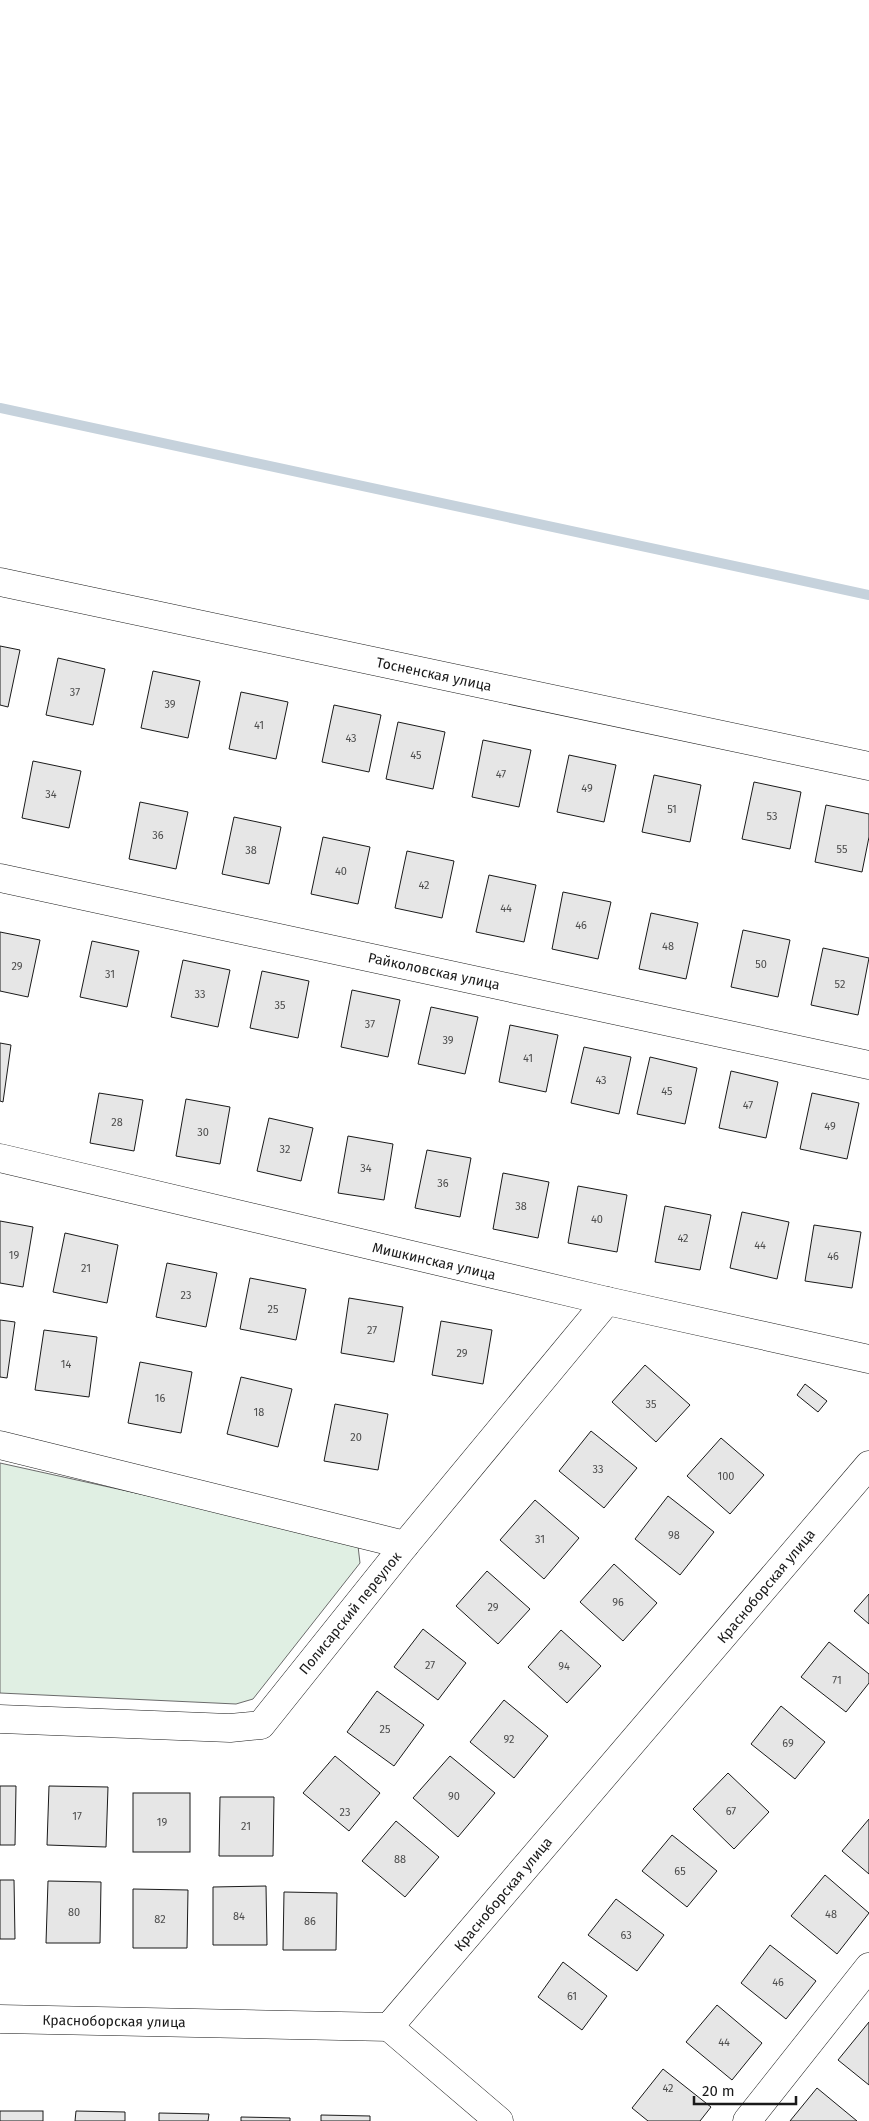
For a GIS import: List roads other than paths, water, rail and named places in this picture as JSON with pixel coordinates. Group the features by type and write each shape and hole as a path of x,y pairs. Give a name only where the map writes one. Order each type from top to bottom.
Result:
{"street":[{"name":"Тосненская улица","path":"0,582 869,766"},
{"name":"Райколовская улица","path":"0,878 869,1065"},
{"name":"Мишкинская улица","path":"0,1158 607,1301 869,1359"},
{"name":"Полисарский переулок","path":"0,1719 230,1728 260,1725 405,1545 607,1301"},
{"path":"0,1445 405,1545"},
{"name":"Красноборская улица","path":"0,2018 389,2027 869,1464"},
{"path":"748,2121 869,1966"},
{"path":"389,2027 499,2121"}],"waterway":[{"path":"0,408 869,595"}]}
